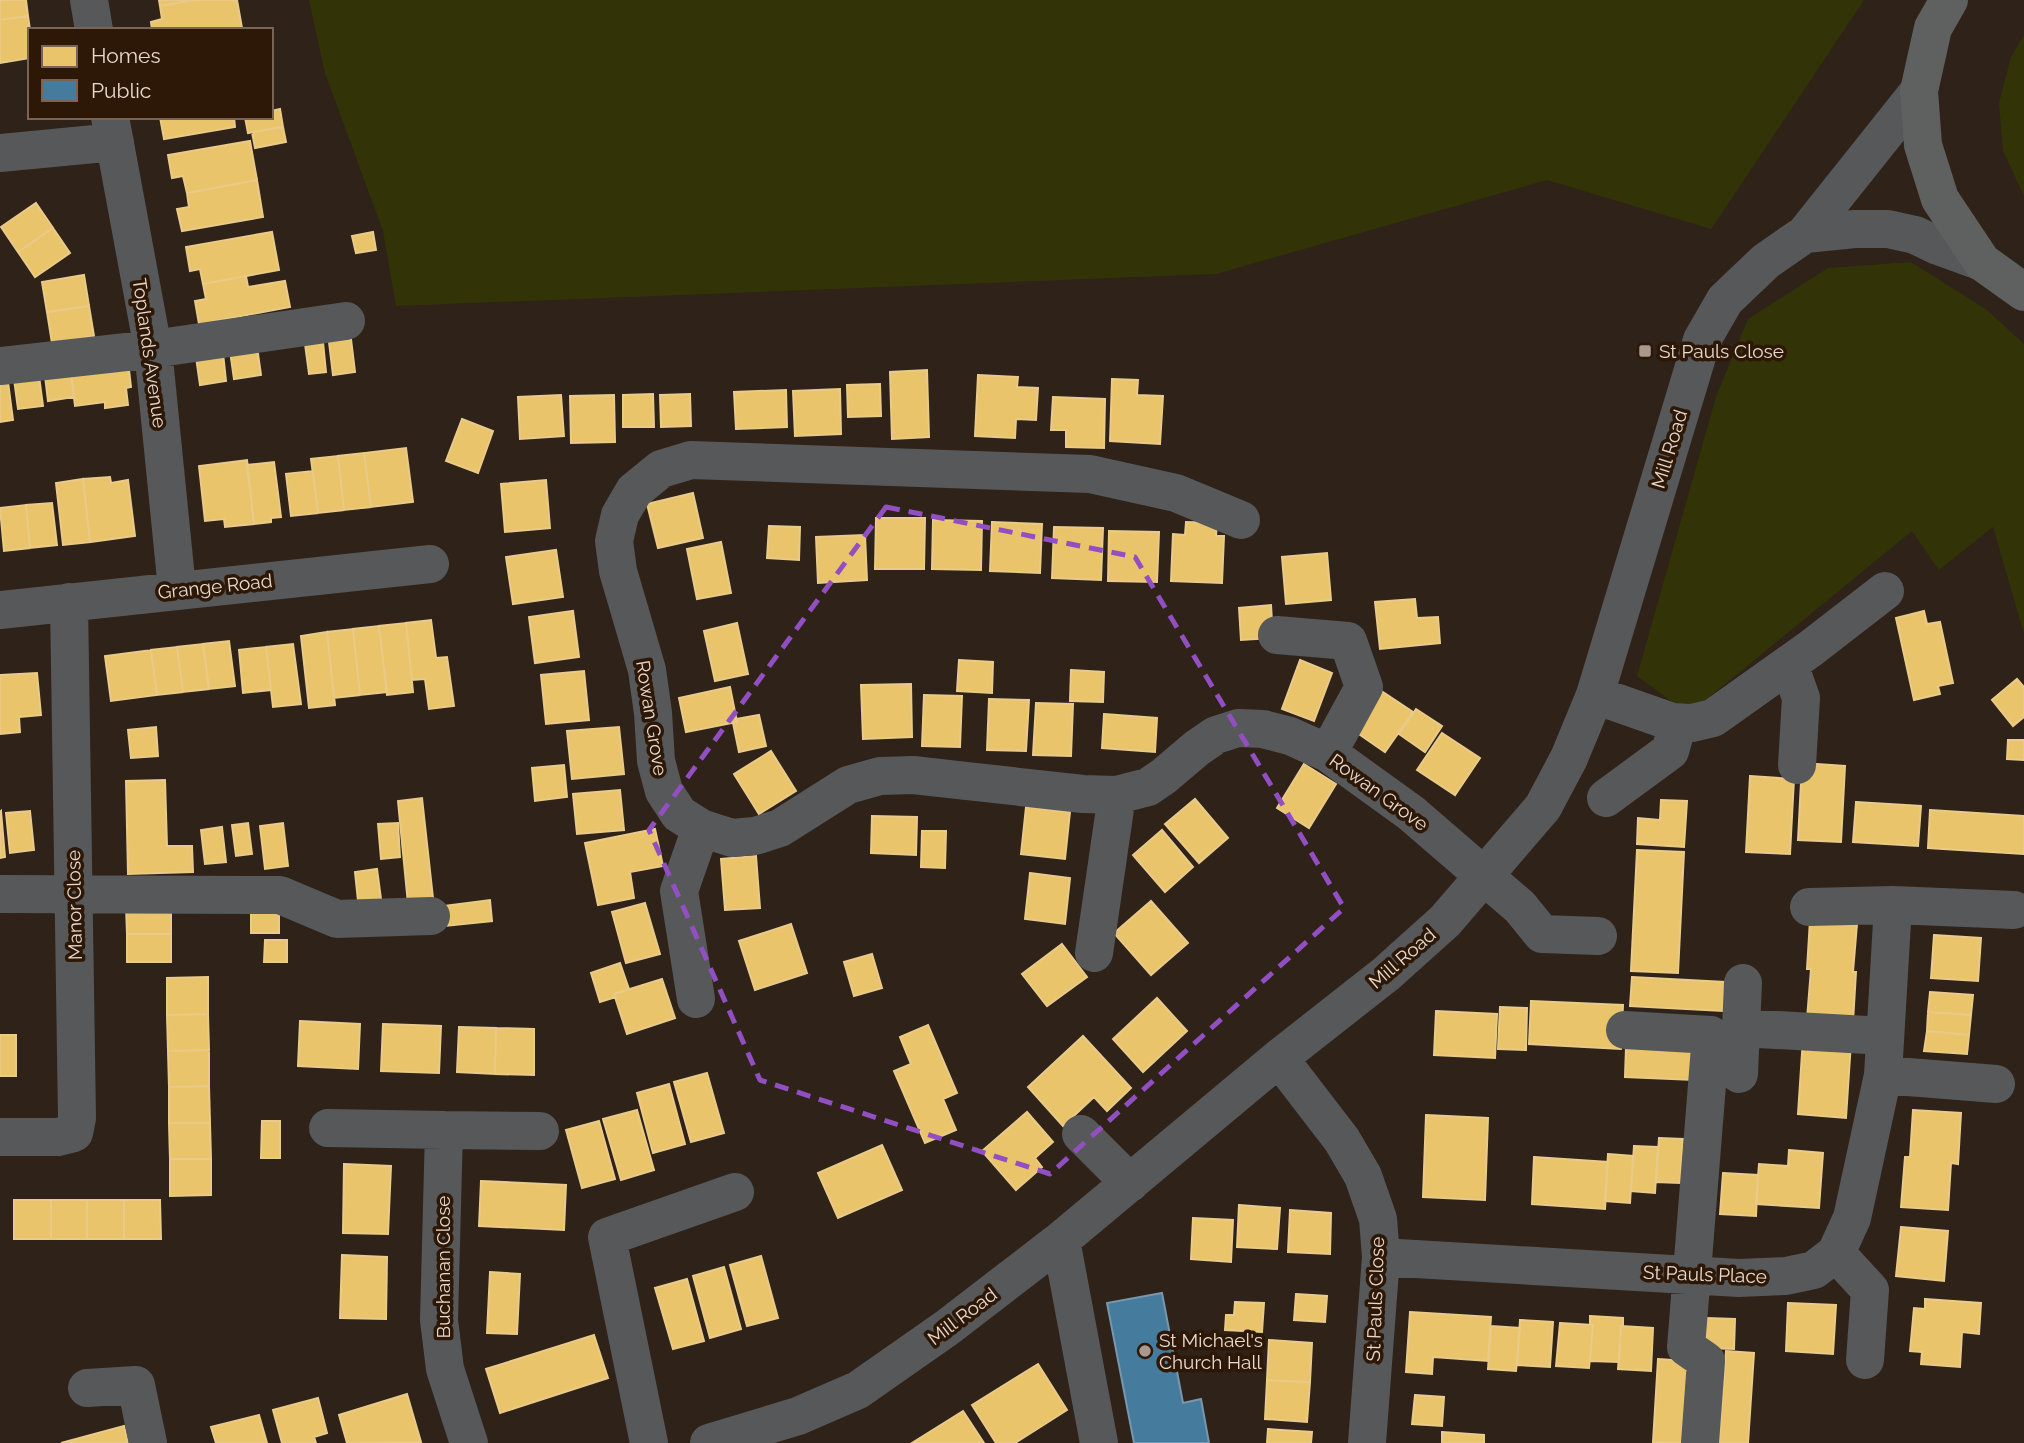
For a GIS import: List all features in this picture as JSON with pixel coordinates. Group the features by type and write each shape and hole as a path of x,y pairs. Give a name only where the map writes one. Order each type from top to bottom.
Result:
{"main road":[{"path":"1949,0 1933,28 1919,91 1923,145 1940,199 1982,262 2024,292"}],"street":[{"path":"89,0 94,28"},
{"name":"Mill Road","path":"709,1443 803,1429 948,1328 1061,1240 1445,921 1543,807 1569,758 1595,695 1702,340 1725,300 1766,261 1805,234 1919,91"},
{"path":"0,153 113,130"},
{"name":"Toplands Avenue","path":"113,130 153,349 177,589"},
{"name":"Mill Road","path":"1805,234 1888,229 1915,234 1938,246 1982,262"},
{"path":"0,366 153,349 346,321"},
{"name":"Rowan Grove","path":"1241,520 1176,493 1090,474 691,460 661,469 634,491 620,515 614,541 618,571 647,670 656,761 664,792 679,814 701,828 732,838 755,836 780,828 848,785 880,776 913,775 1083,794 1117,795 1148,787 1216,735 1238,728 1263,729 1290,736 1328,753 1411,813 1520,907 1542,933 1598,936"},
{"name":"Grange Road","path":"0,610 429,564"},
{"path":"1595,695 1678,723 1713,718 1885,591"},
{"name":"Manor Close","path":"0,1138 58,1137 74,1133 77,1118 69,602"},
{"path":"1277,635 1348,641 1364,687 1328,753"},
{"path":"1789,664 1801,698 1797,765"},
{"path":"1606,798 1670,751 1678,723"},
{"path":"1094,953 1117,795"},
{"path":"696,999 679,891 701,828"},
{"path":"0,894 280,895 337,919 431,916"},
{"path":"1865,1360 1870,1290 1836,1253 1852,1218 1883,1075 1894,905"},
{"path":"1809,907 1894,905 2014,910"},
{"path":"1739,1074 1743,983"},
{"path":"1741,1028 1885,1037"},
{"path":"1625,1030 1711,1035 1686,1347 1706,1361 1700,1443"},
{"name":"St Pauls Close","path":"1279,1058 1342,1140 1363,1177 1378,1219 1381,1257 1367,1443"},
{"path":"1883,1075 1996,1084"},
{"path":"328,1128 540,1131"},
{"name":"Buchanan Close","path":"444,1130 439,1320 445,1369 469,1443"},
{"path":"1081,1134 1130,1183"},
{"path":"649,1443 607,1237 734,1192"},
{"path":"1061,1240 1099,1443"},
{"name":"St Pauls Place","path":"1381,1257 1739,1278 1786,1276 1814,1270 1836,1253"},
{"path":"87,1388 136,1385 148,1443"}],"highlighted area":[{"path":"886,507 1135,557 1344,908 1050,1174 760,1080 649,830"}],"shaded area":[{"path":"309,0 1864,0 1711,229 1547,180 1216,274 396,306 383,231 325,73"},
{"path":"2024,35 2024,196 2003,151 1999,103 2011,57"},
{"path":"1911,262 1987,310 2024,344 2024,634 1993,527 1939,570 1912,531 1702,703 1675,704 1637,676 1716,397 1748,319 1828,268"}],"building: Homes":[{"path":"0,0 26,0 28,16 0,20"},
{"path":"159,0 194,0 160,6"},
{"path":"194,0 237,0 242,28 152,28 151,22 162,19 160,6"},
{"path":"28,16 28,58 0,63 0,20"},
{"path":"280,109 283,127 248,133 245,119 273,119 273,111"},
{"path":"160,119 234,119 235,127 164,139"},
{"path":"283,127 286,142 255,148 252,132"},
{"path":"250,141 257,180 187,193 183,176 172,178 168,155"},
{"path":"257,180 263,217 182,231 177,209 189,207 187,193"},
{"path":"36,203 53,228 18,252 1,227"},
{"path":"53,228 70,253 35,277 18,252"},
{"path":"272,232 279,270 203,284 200,269 190,271 186,247"},
{"path":"373,232 376,250 356,253 352,236"},
{"path":"84,275 89,306 47,312 42,282"},
{"path":"246,276 248,287 285,281 290,307 199,324 195,301 206,299 203,284"},
{"path":"89,306 94,336 52,343 47,312"},
{"path":"351,339 355,372 333,375 329,342"},
{"path":"323,342 326,372 309,374 305,344"},
{"path":"257,347 261,375 234,379 230,351"},
{"path":"223,353 226,381 200,385 196,357"},
{"path":"128,361 131,387 126,388 128,405 105,408 105,402 75,406 71,373"},
{"path":"927,370 929,437 892,439 890,372"},
{"path":"71,373 74,397 48,401 45,376"},
{"path":"978,375 1018,377 1017,387 1038,388 1036,420 1016,419 1015,438 975,436"},
{"path":"39,376 43,406 18,409 14,379"},
{"path":"1112,379 1138,380 1137,395 1163,396 1160,444 1110,441"},
{"path":"8,382 13,420 0,422 0,383"},
{"path":"880,384 881,416 848,417 847,385"},
{"path":"840,389 841,434 795,436 793,391"},
{"path":"786,390 787,427 736,429 734,392"},
{"path":"653,394 654,427 623,427 623,395"},
{"path":"690,394 691,426 661,427 660,395"},
{"path":"561,395 564,436 520,439 518,397"},
{"path":"614,395 615,442 571,443 570,396"},
{"path":"1053,397 1105,399 1104,448 1066,447 1066,430 1051,430"},
{"path":"462,419 493,431 478,473 446,461"},
{"path":"406,448 413,502 371,507 364,453"},
{"path":"364,453 371,507 344,510 338,456"},
{"path":"338,456 344,510 318,513 311,459"},
{"path":"247,460 254,524 225,527 224,519 205,521 199,466"},
{"path":"274,462 281,517 271,518 271,522 254,524 247,465"},
{"path":"313,471 318,513 291,516 286,474"},
{"path":"110,477 111,483 128,480 135,536 90,542 83,479"},
{"path":"83,479 90,542 63,545 56,483"},
{"path":"546,480 550,528 505,532 501,484"},
{"path":"693,493 703,538 658,548 647,504"},
{"path":"52,503 57,545 30,548 26,505"},
{"path":"26,505 30,548 4,551 0,508"},
{"path":"876,518 925,518 924,569 875,569"},
{"path":"933,520 982,521 981,570 932,569"},
{"path":"992,522 1042,524 1040,573 990,571"},
{"path":"1186,522 1217,523 1216,536 1224,536 1222,583 1171,581 1173,534 1185,535"},
{"path":"769,526 800,527 799,560 767,558"},
{"path":"1054,527 1103,528 1101,580 1052,578"},
{"path":"1109,531 1159,532 1157,582 1108,581"},
{"path":"865,535 867,580 818,583 816,537"},
{"path":"721,542 731,593 697,599 687,549"},
{"path":"556,550 563,597 513,604 506,557"},
{"path":"1327,553 1331,600 1286,604 1282,557"},
{"path":"1415,599 1417,618 1438,617 1440,643 1380,649 1375,602"},
{"path":"1271,605 1273,638 1241,640 1239,608"},
{"path":"573,611 579,657 535,663 529,617"},
{"path":"1924,611 1927,624 1940,622 1953,683 1938,686 1940,694 1914,700 1896,618"},
{"path":"431,620 436,658 447,657 454,706 429,709 425,679 412,680 406,623"},
{"path":"406,623 413,692 387,695 379,626"},
{"path":"737,623 748,674 715,681 704,631"},
{"path":"379,626 387,692 360,695 353,629"},
{"path":"353,629 360,695 334,698 327,632"},
{"path":"327,632 335,705 309,708 301,636"},
{"path":"229,641 235,686 209,689 203,644"},
{"path":"203,644 209,689 183,692 177,647"},
{"path":"293,644 301,704 273,707 266,647"},
{"path":"177,647 183,692 157,695 151,650"},
{"path":"266,647 271,690 243,693 239,650"},
{"path":"151,650 157,695 111,701 105,656"},
{"path":"959,660 993,662 992,693 957,691"},
{"path":"1300,660 1332,673 1314,721 1282,709"},
{"path":"1071,670 1104,672 1103,702 1070,701"},
{"path":"584,671 589,720 546,724 541,675"},
{"path":"37,673 41,715 19,717 20,732 0,734 0,675"},
{"path":"2017,679 2024,687 2024,717 2013,726 1992,700"},
{"path":"911,684 912,737 863,739 861,685"},
{"path":"730,687 737,722 686,732 679,698"},
{"path":"1380,690 1413,712 1385,752 1353,730"},
{"path":"924,695 962,696 960,747 922,746"},
{"path":"989,699 1029,700 1026,751 987,750"},
{"path":"1036,703 1073,704 1071,756 1033,755"},
{"path":"1416,709 1442,726 1425,752 1399,734"},
{"path":"1104,714 1157,718 1155,752 1102,748"},
{"path":"759,715 766,746 739,752 733,723 737,722 736,719"},
{"path":"156,727 158,756 131,758 128,730"},
{"path":"619,727 624,774 572,779 567,731"},
{"path":"1442,733 1480,758 1455,795 1417,770"},
{"path":"2008,740 2024,740 2024,760 2007,759"},
{"path":"771,751 796,791 759,814 734,774"},
{"path":"1802,763 1845,766 1841,842 1798,840"},
{"path":"1304,764 1336,784 1309,828 1277,808"},
{"path":"564,765 567,797 535,801 532,768"},
{"path":"1750,776 1794,779 1790,854 1746,852"},
{"path":"165,780 167,846 192,846 193,872 128,874 126,781"},
{"path":"620,790 624,830 577,834 573,794"},
{"path":"422,798 434,907 408,904 398,801"},
{"path":"1195,799 1228,838 1199,863 1165,824"},
{"path":"1661,800 1687,801 1684,847 1637,844 1638,818 1660,820"},
{"path":"1856,802 1921,806 1918,846 1853,842"},
{"path":"1026,807 1070,812 1065,859 1021,854"},
{"path":"1930,810 2024,816 2024,854 1928,848"},
{"path":"30,811 34,850 10,853 6,813"},
{"path":"0,812 5,857 0,858"},
{"path":"872,816 917,817 916,855 871,853"},
{"path":"248,823 252,854 236,856 232,825"},
{"path":"283,823 288,866 265,869 260,826"},
{"path":"398,823 400,857 381,859 378,824"},
{"path":"222,827 226,862 205,864 201,830"},
{"path":"655,829 663,866 630,872 634,898 598,905 585,843"},
{"path":"1162,830 1193,867 1165,892 1133,855"},
{"path":"922,831 946,831 945,868 921,867"},
{"path":"1637,850 1684,852 1678,973 1631,971"},
{"path":"756,856 760,908 725,910 721,859"},
{"path":"377,869 381,899 358,901 355,872"},
{"path":"1030,873 1070,878 1065,924 1025,919"},
{"path":"490,900 492,921 445,926 443,906"},
{"path":"1151,901 1188,943 1151,975 1114,933"},
{"path":"251,903 279,903 279,933 251,933"},
{"path":"645,903 660,954 626,963 612,912"},
{"path":"126,906 171,906 171,934 127,934"},
{"path":"1810,920 1857,924 1853,1022 1807,1019 1811,969 1807,969"},
{"path":"791,924 807,973 755,990 739,941"},
{"path":"127,934 171,934 171,962 127,962"},
{"path":"1934,935 1981,938 1978,981 1931,978"},
{"path":"265,940 287,940 287,962 264,962"},
{"path":"1062,944 1087,977 1047,1006 1022,974"},
{"path":"872,954 882,988 854,996 844,962"},
{"path":"620,963 629,989 600,1002 591,973"},
{"path":"208,977 208,1014 167,1015 167,978"},
{"path":"1632,977 1725,982 1723,1011 1630,1006"},
{"path":"662,979 675,1018 627,1034 614,994"},
{"path":"1930,992 1973,995 1971,1015 1928,1012"},
{"path":"1157,998 1187,1031 1143,1072 1113,1039"},
{"path":"1531,1001 1623,1005 1621,1049 1529,1044"},
{"path":"1500,1007 1527,1008 1526,1050 1498,1049"},
{"path":"1436,1011 1497,1014 1495,1058 1434,1055"},
{"path":"1928,1012 1971,1015 1969,1035 1927,1031"},
{"path":"208,1014 209,1050 168,1051 167,1015"},
{"path":"300,1021 360,1024 358,1069 298,1066"},
{"path":"383,1024 441,1026 439,1073 381,1071"},
{"path":"928,1025 957,1093 943,1099 956,1130 925,1143 894,1071 911,1064 900,1037"},
{"path":"459,1027 496,1028 495,1074 457,1072"},
{"path":"496,1028 534,1029 534,1075 495,1074"},
{"path":"1927,1031 1969,1035 1967,1054 1924,1051"},
{"path":"0,1035 16,1035 16,1076 0,1076"},
{"path":"1083,1036 1131,1088 1107,1111 1094,1097 1063,1126 1028,1087"},
{"path":"1803,1038 1851,1042 1846,1118 1798,1114"},
{"path":"1626,1047 1695,1050 1694,1080 1625,1077"},
{"path":"209,1050 209,1086 169,1087 168,1051"},
{"path":"707,1073 724,1133 691,1142 674,1082"},
{"path":"669,1084 685,1144 653,1153 637,1093"},
{"path":"209,1086 210,1123 169,1123 169,1087"},
{"path":"637,1110 654,1170 621,1180 603,1119"},
{"path":"1913,1110 1961,1113 1958,1164 1951,1163 1948,1210 1901,1207 1905,1157 1910,1157"},
{"path":"1027,1112 1053,1142 1035,1158 1042,1167 1016,1190 982,1151"},
{"path":"1426,1115 1488,1118 1485,1200 1423,1197"},
{"path":"262,1121 280,1121 280,1158 261,1158"},
{"path":"599,1121 615,1179 582,1188 566,1130"},
{"path":"169,1123 210,1123 211,1159 170,1159"},
{"path":"1659,1138 1683,1139 1680,1183 1656,1182"},
{"path":"882,1145 902,1190 838,1218 818,1173"},
{"path":"1634,1146 1658,1147 1655,1193 1631,1191"},
{"path":"1789,1150 1823,1153 1819,1208 1756,1204 1759,1164 1788,1166"},
{"path":"1608,1154 1633,1156 1630,1203 1605,1201"},
{"path":"1534,1157 1608,1162 1605,1209 1532,1204"},
{"path":"170,1159 211,1159 211,1195 170,1196"},
{"path":"344,1164 391,1166 388,1234 343,1233"},
{"path":"1723,1173 1758,1175 1756,1216 1720,1214"},
{"path":"481,1181 566,1185 564,1230 479,1226"},
{"path":"14,1200 51,1200 51,1239 14,1239"},
{"path":"51,1200 87,1200 87,1239 51,1239"},
{"path":"87,1200 124,1200 124,1239 87,1239"},
{"path":"124,1200 160,1200 161,1239 124,1239"},
{"path":"1239,1205 1280,1208 1277,1249 1237,1247"},
{"path":"1290,1210 1331,1213 1330,1254 1288,1252"},
{"path":"1193,1218 1233,1220 1231,1262 1191,1259"},
{"path":"1901,1227 1948,1231 1944,1281 1896,1276"},
{"path":"342,1255 387,1257 386,1319 340,1318"},
{"path":"761,1256 778,1318 747,1326 730,1265"},
{"path":"724,1267 741,1329 710,1338 693,1276"},
{"path":"490,1272 520,1274 517,1334 487,1333"},
{"path":"687,1279 704,1341 673,1349 655,1288"},
{"path":"1296,1294 1327,1296 1325,1322 1294,1320"},
{"path":"1925,1299 1981,1303 1979,1334 1962,1332 1960,1367 1921,1364 1922,1352 1910,1351 1914,1308 1925,1309"},
{"path":"1235,1302 1264,1303 1262,1332 1225,1330 1226,1315 1234,1315"},
{"path":"1788,1303 1836,1305 1833,1354 1786,1351"},
{"path":"1410,1312 1491,1317 1488,1361 1433,1357 1432,1374 1406,1372"},
{"path":"1590,1316 1623,1318 1619,1362 1590,1361 1593,1325 1590,1325"},
{"path":"1706,1318 1735,1319 1734,1349 1705,1348"},
{"path":"1520,1320 1553,1322 1550,1367 1517,1365"},
{"path":"1560,1323 1593,1325 1589,1368 1556,1366"},
{"path":"1491,1326 1520,1328 1516,1371 1488,1369"},
{"path":"1621,1326 1653,1328 1651,1371 1618,1369"},
{"path":"594,1335 608,1378 500,1413 486,1369"},
{"path":"1269,1340 1312,1343 1310,1382 1267,1380"},
{"path":"1726,1351 1754,1353 1748,1443 1719,1443"},
{"path":"1658,1359 1687,1361 1682,1443 1653,1442"},
{"path":"1038,1364 1067,1410 1015,1443 996,1443 972,1405"},
{"path":"1267,1380 1310,1382 1307,1422 1265,1419"},
{"path":"407,1394 421,1442 347,1443 339,1415"},
{"path":"1415,1395 1444,1397 1442,1426 1412,1424"},
{"path":"318,1398 327,1433 314,1437 316,1443 282,1443 273,1410"},
{"path":"963,1411 984,1443 912,1443"},
{"path":"259,1415 267,1443 216,1443 211,1427"},
{"path":"124,1426 128,1443 61,1443"},
{"path":"1268,1429 1312,1432 1311,1443 1267,1443"},
{"path":"1442,1432 1484,1435 1484,1443 1442,1443"}],"building: Public":[{"name":"St Michael's Church Hall","path":"1162,1293 1183,1403 1201,1399 1209,1443 1134,1443 1107,1303"}],"place":[{"name":"St Pauls Close","path":"1645,351"},
{"name":"St Michael's Church Hall","path":"1145,1351"}]}
